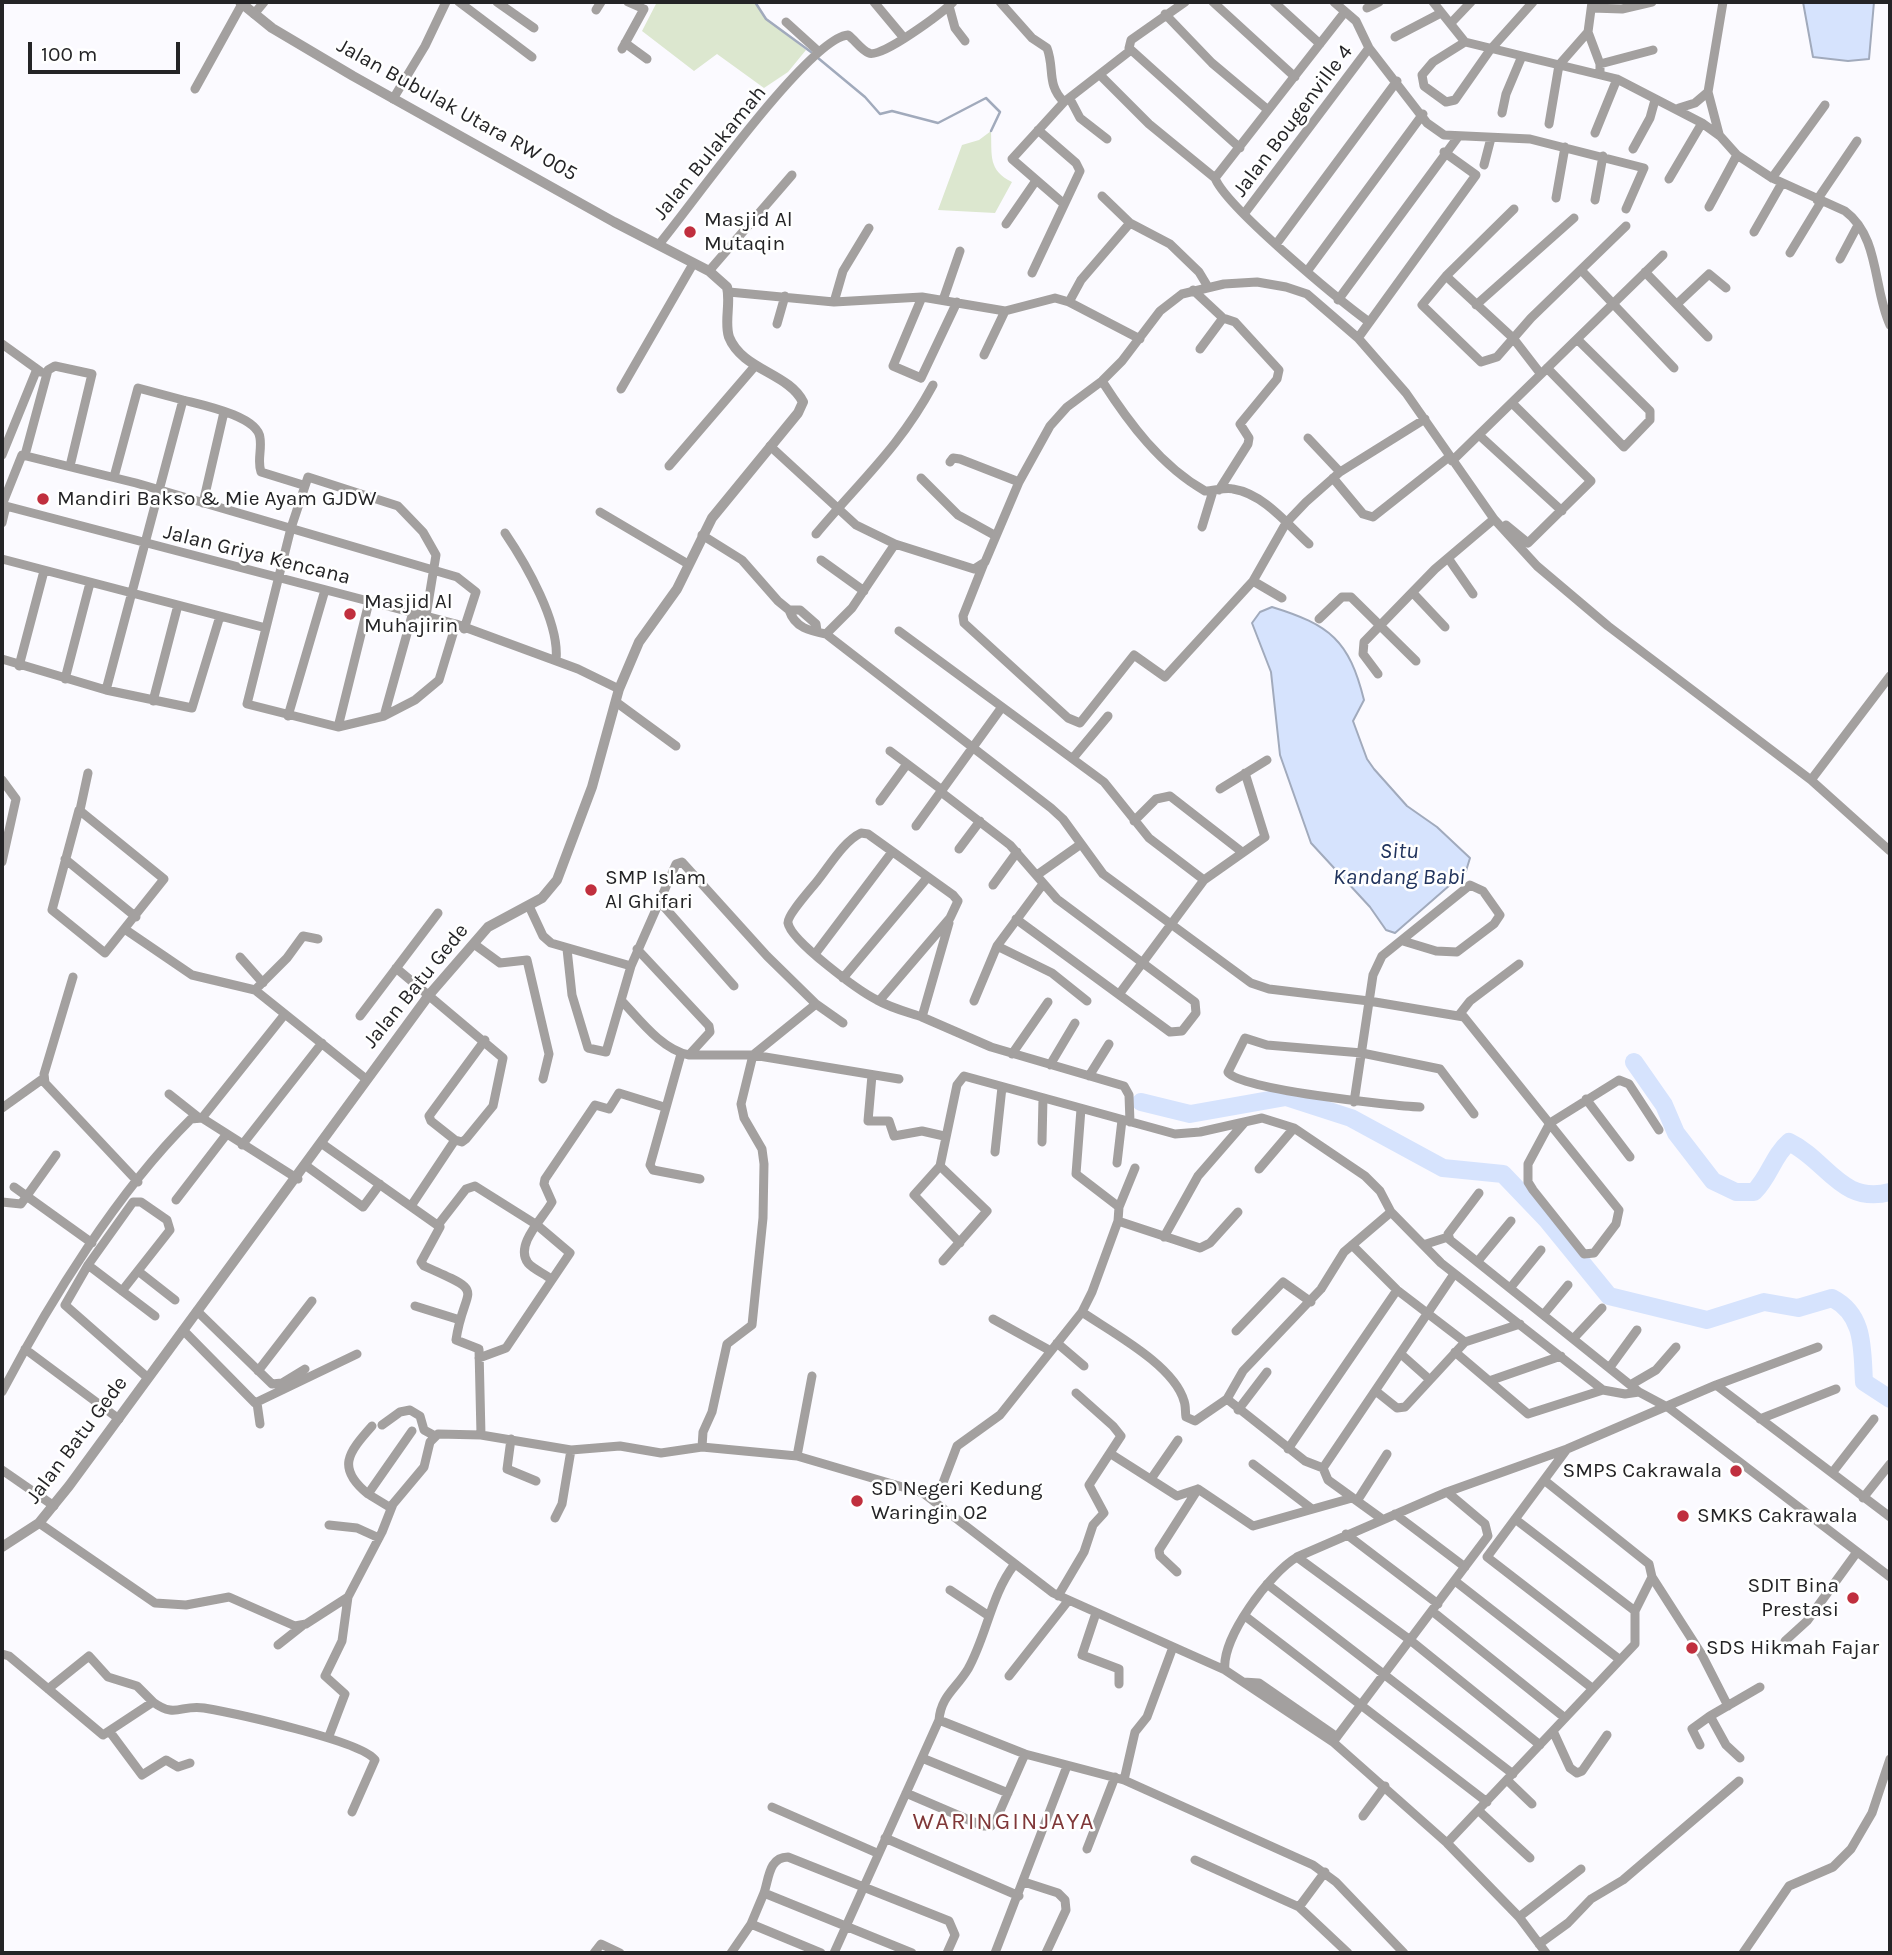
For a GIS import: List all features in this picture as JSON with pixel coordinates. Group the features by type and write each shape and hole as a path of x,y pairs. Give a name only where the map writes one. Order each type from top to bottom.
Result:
{"street":[{"path":"254,14 264,2"},
{"path":"393,99 425,46 446,2"},
{"path":"459,2 532,57"},
{"path":"497,2 534,28"},
{"path":"628,2 645,9 623,46 647,59"},
{"path":"874,2 904,38"},
{"path":"1000,2 1034,40 1047,48 1050,78 1057,95 1067,101 1080,118 1107,139"},
{"path":"1185,2 1165,14 1128,44 1131,50 1240,148"},
{"path":"1213,2 1295,77"},
{"path":"1274,2 1320,44"},
{"path":"1334,2 1363,32 1369,48 1436,130 1458,136 1530,139 1644,168 1626,209"},
{"path":"1367,8 1379,2"},
{"path":"1433,2 1465,42 1559,65 1600,69 1655,100 1679,108 1720,136 1737,155 1772,178 1846,211 1858,225 1870,248 1889,320"},
{"path":"1451,23 1471,2"},
{"path":"1465,42 1433,62 1422,75 1424,86 1446,102 1455,100 1490,50 1533,2"},
{"path":"1600,69 1588,32 1592,5 1622,9 1652,2"},
{"path":"1720,136 1707,92 1723,2"},
{"path":"195,89 241,3"},
{"name":"Jalan Bubulak Utara RW 005","path":"241,3 272,28 393,99 614,222 660,243 709,271"},
{"path":"951,4 955,28 965,41"},
{"name":"Jalan Bulakamah","path":"660,243 752,122 829,41 845,35 871,54 904,38 951,4"},
{"path":"1215,178 1345,13"},
{"path":"1395,37 1441,13"},
{"path":"1165,14 1212,63 1268,110"},
{"path":"786,22 818,51"},
{"path":"1549,124 1559,65 1588,32"},
{"name":"Jalan Bougenville 4","path":"1244,214 1369,48"},
{"path":"1064,204 1035,182 1012,159 1067,101 1131,50"},
{"path":"1600,69 1653,50"},
{"path":"1502,113 1506,94 1522,56"},
{"path":"1101,75 1149,124 1215,178 1220,191 1244,214 1338,300 1369,322"},
{"path":"1595,133 1617,79"},
{"path":"1277,243 1397,82"},
{"path":"1679,108 1695,103 1707,92"},
{"path":"1633,149 1650,118 1655,100"},
{"path":"1772,178 1825,105"},
{"path":"1308,270 1423,114"},
{"path":"1669,179 1702,123"},
{"path":"1032,273 1080,171 1076,163 1038,130"},
{"path":"1338,300 1458,136"},
{"path":"1484,165 1491,138"},
{"path":"1790,253 1857,141"},
{"path":"1556,198 1565,147"},
{"path":"1358,338 1476,175 1444,152"},
{"path":"1709,207 1737,155"},
{"path":"1595,200 1603,156"},
{"path":"792,175 709,271 729,292 834,302 922,297 1005,311 1055,298 1069,302 1108,325 1140,339"},
{"path":"1006,224 1035,182"},
{"path":"1754,232 1782,183"},
{"path":"1102,196 1130,223 1170,244 1199,272 1208,287"},
{"path":"1514,209 1446,276 1423,303 1423,308 1481,362 1495,358 1626,226"},
{"path":"1476,305 1574,218"},
{"path":"1069,302 1081,280 1130,223"},
{"path":"1840,259 1858,225"},
{"path":"834,302 843,271 869,228"},
{"path":"943,300 960,251"},
{"path":"1308,438 1363,514 1373,517 1452,459 1479,435 1663,255"},
{"path":"621,389 693,264"},
{"path":"1581,270 1674,368"},
{"path":"1645,272 1707,337"},
{"path":"1677,304 1709,274 1726,288"},
{"path":"1446,276 1624,447 1651,418 1650,411 1577,339"},
{"path":"1426,419 1336,475 1286,523 1253,580 1166,677 1134,655 1087,717 1077,723 1023,678 964,622 963,616 1019,482 1058,416 1101,381 1140,339 1160,311 1175,298 1192,290 1257,282 1286,287 1307,294 1358,338 1426,419 1494,519 1537,566 1569,594 1811,780 1890,851"},
{"path":"1192,290 1223,318 1235,322 1279,374 1240,424 1249,438 1248,444 1216,491 1202,527"},
{"name":"Jalan Batu Gede","path":"2,1547 39,1522 54,1506 298,1179 366,1079 429,995 496,922 546,894 560,872 592,787 619,689 639,642 664,612 702,535 733,490 801,410 803,402 796,392 755,366 734,346 728,332 729,292"},
{"path":"777,324 785,296"},
{"path":"922,297 894,366 921,378 957,302"},
{"path":"984,355 1005,311"},
{"path":"1200,349 1223,318"},
{"path":"2,344 46,375"},
{"path":"2,523 3,505 18,460 25,455 46,375 55,366 93,375 70,466"},
{"path":"669,466 755,366"},
{"path":"2,455 37,369"},
{"path":"1101,381 1150,447 1200,488 1216,491 1232,488 1250,495 1309,544"},
{"path":"816,534 896,445 933,385"},
{"path":"114,477 138,388 224,412 249,422 258,431 259,468 263,474 303,485"},
{"path":"106,690 183,400"},
{"path":"1452,459 1490,506 1525,543 1530,542 1591,481 1512,402"},
{"path":"203,503 224,412"},
{"path":"1479,435 1562,511"},
{"path":"770,446 856,525 895,544 901,543 968,569 977,568 985,562"},
{"path":"25,455 158,489 203,503 292,528 436,569 457,577 476,592 439,680 415,700 384,716 338,727 247,704 265,628 279,578 292,528 303,485 312,476 398,506 431,545 436,555 436,569 426,616"},
{"path":"950,462 953,458 960,459 1019,482"},
{"path":"921,478 958,514 996,536"},
{"name":"Jalan Griya Kencana","path":"3,505 460,626 556,660 619,689"},
{"path":"600,512 688,564"},
{"path":"1378,674 1362,650 1364,642 1448,558 1494,519"},
{"path":"505,533 528,569 555,636 556,660"},
{"path":"702,535 742,560 789,610 792,619 809,632 821,632 839,623 895,544"},
{"path":"1448,558 1473,594"},
{"path":"2,559 265,628"},
{"path":"821,560 864,591"},
{"path":"19,666 44,571"},
{"path":"1253,580 1282,598"},
{"path":"65,679 90,583"},
{"path":"288,716 325,590"},
{"path":"1413,593 1445,628"},
{"path":"1319,619 1337,601 1347,596 1356,600 1416,661"},
{"path":"338,727 369,602"},
{"path":"153,701 178,605"},
{"path":"384,716 413,612"},
{"path":"2,659 106,690 193,707 220,616"},
{"path":"899,631 1073,758 1117,794 1134,821 1149,838 1203,880"},
{"path":"821,632 1051,808 1103,874 1258,986 1459,1015 1467,1020 1550,1123 1619,1210 1616,1224 1591,1255 1580,1250 1528,1182 1528,1164 1533,1150 1550,1123 1614,1082 1623,1081 1659,1130"},
{"path":"1811,780 1890,676"},
{"path":"616,702 676,746"},
{"path":"916,826 1002,707"},
{"path":"1073,758 1108,716"},
{"path":"890,751 1017,852 1057,899 1195,1002 1196,1013 1182,1031 1173,1033 1016,919"},
{"path":"1220,789 1267,760"},
{"path":"880,802 907,764"},
{"path":"1120,993 1173,925 1203,880 1266,833 1245,773"},
{"path":"80,810 163,878 126,930 102,953 53,912 76,811 80,810 88,774"},
{"path":"2,780 16,799 2,862"},
{"path":"1134,821 1156,799 1171,796 1242,852"},
{"path":"959,849 980,821"},
{"path":"879,1002 950,918 957,906 956,898 868,834 857,834 789,917 790,929 843,978 879,1002 1012,1054 1125,1086 1129,1098 1127,1119 1117,1163"},
{"path":"1037,875 1081,844"},
{"path":"815,954 892,852"},
{"path":"993,885 1017,852"},
{"path":"65,859 136,917"},
{"path":"568,949 572,995 590,1051 608,1050 637,949 676,864 685,863 767,956 816,1004 843,1023"},
{"path":"843,978 928,878"},
{"path":"974,1001 997,946 1043,884"},
{"path":"1354,1102 1369,1001 1376,965 1382,956 1473,885 1487,896 1500,915 1494,924 1457,952 1436,951 1403,941"},
{"path":"659,901 734,986"},
{"path":"528,906 547,940 568,949 631,966"},
{"path":"360,1016 438,912"},
{"path":"922,1017 950,918"},
{"path":"126,930 192,975 254,990 366,1079"},
{"path":"254,990 304,935 318,939"},
{"path":"474,944 500,963 527,960 549,1055 543,1079"},
{"path":"997,946 1052,973 1087,1001"},
{"path":"637,949 710,1029 708,1036 685,1055 664,1107 650,1169 701,1179"},
{"path":"240,957 263,983"},
{"path":"1459,1015 1470,1001 1519,964"},
{"path":"396,968 485,1040 503,1058 498,1094 493,1106 462,1142 455,1140 431,1121 429,1116 485,1040"},
{"path":"73,977 44,1078 47,1087 138,1182"},
{"path":"621,1000 661,1040 685,1055 753,1055 899,1079"},
{"path":"1012,1054 1048,1002"},
{"path":"702,1447 703,1432 712,1412 727,1344 752,1325 763,1218 764,1164 761,1150 744,1118 741,1104 753,1055 816,1004"},
{"path":"2,1392 25,1349 92,1243 188,1122 200,1118 285,1014"},
{"path":"1050,1065 1074,1023"},
{"path":"1420,1107 1354,1102 1262,1087 1233,1079 1228,1072 1245,1038 1266,1045 1362,1053 1440,1069 1474,1114"},
{"path":"242,1145 322,1043"},
{"path":"1089,1076 1109,1044"},
{"path":"872,1075 868,1121 889,1121 894,1136 922,1131 944,1136"},
{"path":"960,1243 914,1195 940,1166 944,1136 962,1077 968,1075 1002,1087 1182,1135 1247,1120 1270,1118 1294,1128 1365,1176 1380,1191 1391,1212 1454,1274 1603,1390"},
{"path":"3,1106 44,1078"},
{"path":"995,1152 1002,1087"},
{"path":"551,1279 526,1258 525,1244 552,1202 544,1184 545,1179 592,1107 600,1105 609,1110 619,1093 664,1107"},
{"path":"169,1094 200,1118 298,1179"},
{"path":"1042,1142 1043,1098"},
{"path":"1586,1099 1630,1157"},
{"path":"1081,1109 1076,1174 1119,1207"},
{"path":"1164,1237 1198,1176 1247,1120"},
{"path":"1259,1169 1294,1128"},
{"path":"176,1200 226,1135"},
{"path":"411,1206 455,1140"},
{"path":"321,1143 438,1225 439,1231 421,1262 424,1266 459,1282 468,1290 469,1299 460,1320 456,1340 478,1348 481,1435"},
{"path":"2,1200 17,1205 56,1155"},
{"path":"305,1165 363,1207 380,1184"},
{"path":"940,1166 987,1211 943,1261"},
{"path":"923,1493 941,1488 957,1446 1000,1415 1082,1312 1092,1292 1118,1221 1119,1207 1135,1168"},
{"path":"438,1225 466,1189 475,1186 537,1225 570,1253 506,1348 479,1358"},
{"path":"15,1187 92,1243"},
{"path":"1423,1245 1448,1237 1479,1193"},
{"path":"122,1291 170,1227 167,1220 141,1202 133,1202 88,1265 66,1299 66,1308 148,1378"},
{"path":"1118,1221 1203,1247 1238,1212"},
{"path":"1082,1312 1136,1348 1162,1370 1180,1392 1189,1419 1199,1420 1227,1399 1243,1371 1311,1302 1336,1261 1391,1212"},
{"path":"1478,1261 1511,1221"},
{"path":"1448,1237 1649,1399 1665,1406 1890,1577"},
{"path":"1352,1245 1397,1290 1465,1342"},
{"path":"1511,1287 1541,1250"},
{"path":"88,1265 155,1316"},
{"path":"138,1271 175,1300"},
{"path":"1323,1468 1402,1355 1454,1274"},
{"path":"1236,1331 1282,1283 1311,1302"},
{"path":"1544,1314 1569,1285"},
{"path":"1288,1449 1397,1290"},
{"path":"258,1371 312,1301"},
{"path":"415,1306 460,1320"},
{"path":"1574,1338 1602,1308"},
{"path":"197,1311 276,1385 305,1369"},
{"path":"993,1319 1053,1347 1084,1366"},
{"path":"1377,1392 1402,1409 1465,1342 1520,1324"},
{"path":"183,1330 251,1401 257,1403 357,1354"},
{"path":"1610,1367 1637,1330"},
{"path":"1455,1352 1528,1414 1603,1390 1625,1394 1656,1370 1676,1347"},
{"path":"1225,1670 1223,1656 1245,1616 1280,1569 1297,1557 1447,1492 1567,1450 1716,1385 1818,1347"},
{"path":"25,1349 119,1419"},
{"path":"1402,1355 1429,1379"},
{"path":"1489,1381 1561,1356"},
{"path":"1238,1410 1268,1372"},
{"path":"797,1456 812,1376"},
{"path":"1716,1385 1890,1517"},
{"path":"1760,1419 1836,1389"},
{"path":"1058,1596 1084,1552 1093,1525 1104,1513 1089,1488 1120,1440 1120,1433 1076,1393"},
{"path":"1227,1399 1313,1467 1323,1468"},
{"path":"257,1403 260,1424"},
{"path":"391,1508 353,1482 348,1469 348,1459 377,1426 400,1412 410,1410 420,1416 424,1430 435,1436"},
{"path":"1832,1473 1874,1419"},
{"path":"369,1494 412,1431"},
{"path":"329,1735 345,1693 325,1676 342,1641 348,1597 379,1538 391,1508 427,1462 435,1436 442,1433 481,1435 571,1450 620,1446 661,1453 702,1447 797,1456 923,1493 944,1506 1014,1564 1058,1596 1225,1670 1335,1740 1447,1843 1519,1917 1546,1953"},
{"path":"511,1440 507,1469 536,1481"},
{"path":"1151,1479 1178,1440"},
{"path":"555,1518 562,1504 571,1450"},
{"path":"1567,1450 1486,1558 1619,1659"},
{"path":"1111,1454 1180,1497 1198,1489"},
{"path":"1198,1489 1253,1527 1312,1508 1355,1499 1387,1454"},
{"path":"1253,1464 1312,1508"},
{"path":"1863,1497 1890,1464"},
{"path":"1323,1468 1328,1480 1381,1519"},
{"path":"2,1470 54,1506"},
{"path":"1544,1480 1645,1559 1651,1577 1702,1655 1728,1706"},
{"path":"1177,1572 1160,1556 1159,1550 1198,1489"},
{"path":"1335,1740 1489,1532 1485,1524 1447,1492"},
{"path":"1395,1514 1465,1567"},
{"path":"1515,1519 1635,1611"},
{"path":"39,1522 155,1603 186,1605 229,1597 292,1626 303,1625"},
{"path":"329,1525 357,1528 379,1538"},
{"path":"1346,1534 1565,1718"},
{"path":"1785,1641 1807,1621 1857,1552"},
{"path":"1297,1557 1410,1640 1540,1745"},
{"path":"834,1953 939,1720 943,1700 968,1669 999,1586 1014,1564"},
{"path":"1447,1843 1635,1644 1635,1611 1651,1577"},
{"path":"1455,1581 1592,1688"},
{"path":"1267,1584 1385,1672 1510,1777 1532,1804"},
{"path":"950,1590 989,1616"},
{"path":"278,1645 303,1625 348,1597"},
{"path":"1009,1676 1068,1601"},
{"path":"1096,1613 1082,1655 1119,1669 1119,1684"},
{"path":"1245,1616 1487,1802"},
{"path":"1087,1849 1120,1778 1132,1739 1138,1726 1147,1717 1173,1647"},
{"path":"2,1654 9,1656 102,1734 110,1732 153,1702"},
{"path":"48,1689 89,1656 108,1676 138,1686 153,1702 169,1712 202,1708 314,1736 329,1735 368,1753 375,1760 352,1812"},
{"path":"1700,1745 1692,1729 1760,1687"},
{"path":"1710,1716 1726,1745 1741,1758"},
{"path":"939,1720 1025,1754 1120,1778 1325,1872 1404,1953"},
{"path":"1553,1731 1570,1768 1577,1773 1582,1771 1607,1735"},
{"path":"110,1732 142,1775 166,1760 178,1767 190,1763"},
{"path":"905,1793 987,1827 996,1820 1025,1754"},
{"path":"922,1758 1008,1793"},
{"path":"1743,1953 1789,1886 1833,1867 1851,1849 1872,1813 1889,1764"},
{"path":"995,1953 1067,1766"},
{"path":"1539,1944 1568,1923 1595,1896 1623,1880 1739,1782"},
{"path":"1363,1816 1385,1786"},
{"path":"772,1807 877,1853"},
{"path":"1479,1811 1530,1858"},
{"path":"885,1838 1019,1896"},
{"path":"731,1953 751,1924 773,1863 784,1857 949,1922 955,1936 947,1953"},
{"path":"1195,1860 1299,1907 1348,1953"},
{"path":"1519,1917 1581,1869"},
{"path":"1299,1907 1325,1872"},
{"path":"1024,1882 1058,1893 1065,1900 1066,1910 1046,1953"},
{"path":"764,1893 912,1953"},
{"path":"751,1924 821,1953"},
{"path":"594,1953 601,1944 620,1953"}],"green space":[{"path":"657,2 755,2 766,19 806,50 788,72 764,88 717,54 694,71 642,31"},
{"path":"991,131 995,167 1012,182 995,213 938,210 962,145 979,140"}],"water":[{"path":"1803,2 1874,2 1869,59 1848,61 1813,57"},
{"name":"Situ Kandang Babi","path":"1272,607 1323,629 1344,649 1364,700 1353,721 1367,759 1407,806 1437,827 1470,858 1466,871 1395,933 1386,930 1370,907 1311,843 1280,755 1271,672 1252,623 1260,612"}],"waterway":[{"path":"755,2 766,19 811,52"},
{"path":"818,58 865,97 880,114 892,111 938,123 986,98 1000,112 991,131"},
{"path":"1634,1062 1664,1105 1676,1133 1713,1181 1736,1192 1754,1192 1789,1142 1847,1187 1873,1194 1890,1192"},
{"path":"1141,1102 1190,1114 1286,1097 1351,1118 1443,1168 1503,1174 1547,1220 1609,1296 1707,1320 1764,1302 1798,1308 1832,1298 1843,1305 1856,1323 1862,1345 1864,1382 1890,1399"}],"place":[{"name":"Masjid Al Mutaqin","path":"690,232"},
{"name":"Mandiri Bakso & Mie Ayam GJDW","path":"43,499"},
{"name":"Masjid Al Muhajirin","path":"350,614"},
{"name":"SMP Islam Al Ghifari","path":"591,890"},
{"name":"SMPS Cakrawala","path":"1736,1471"},
{"name":"SD Negeri Kedung Waringin 02","path":"857,1501"},
{"name":"SMKS Cakrawala","path":"1683,1516"},
{"name":"SDIT Bina Prestasi","path":"1853,1598"},
{"name":"SDS Hikmah Fajar","path":"1692,1648"}],"district":[{"name":"WARINGINJAYA","path":"1004,1822"}]}
